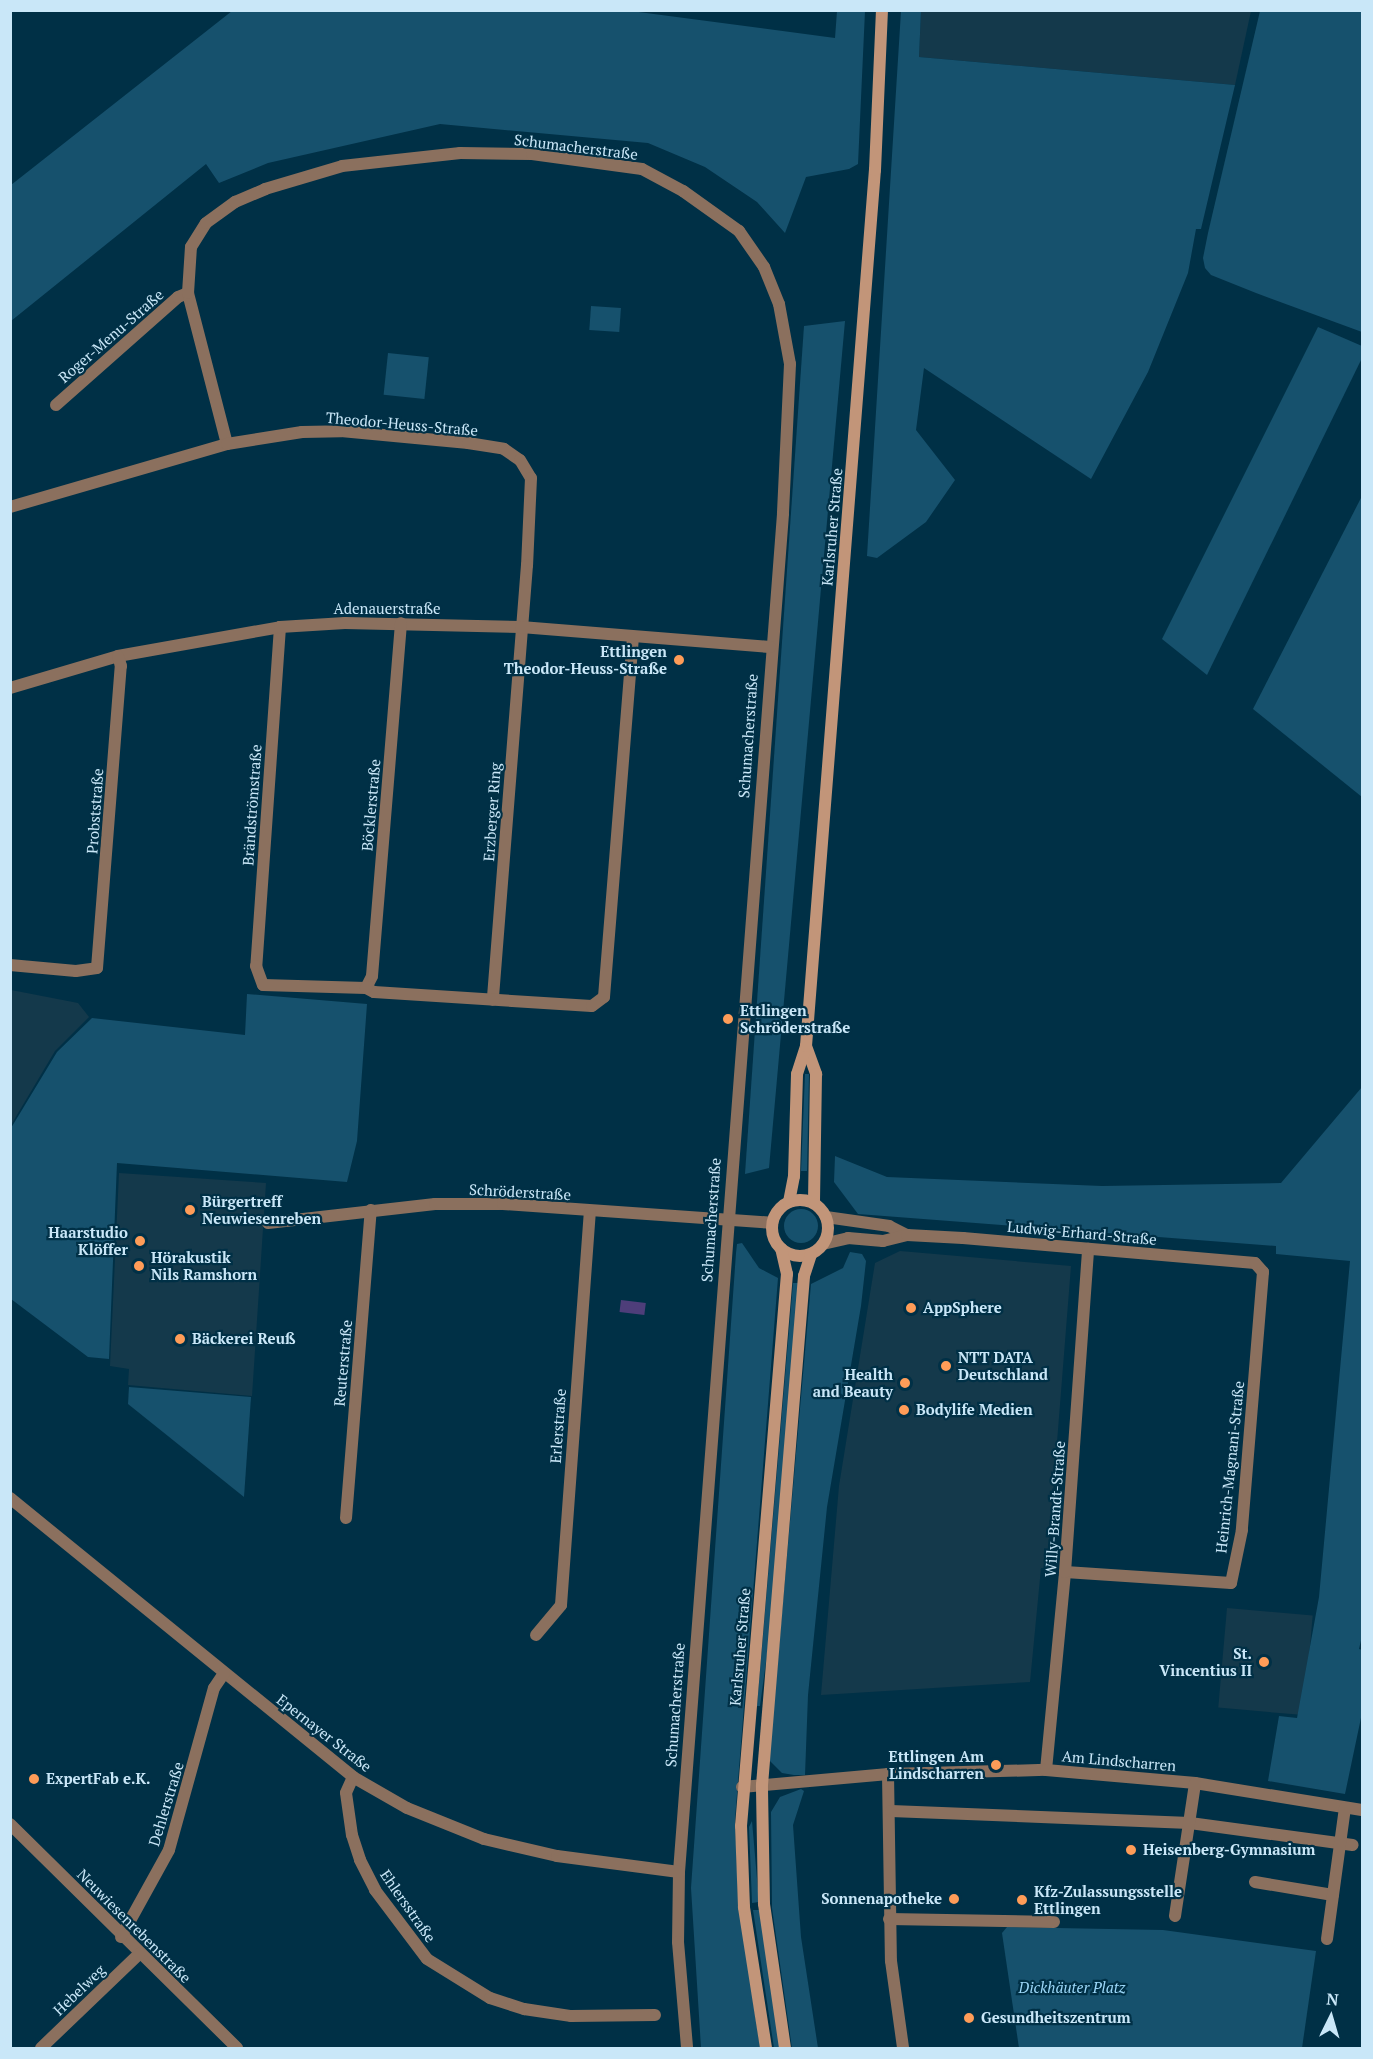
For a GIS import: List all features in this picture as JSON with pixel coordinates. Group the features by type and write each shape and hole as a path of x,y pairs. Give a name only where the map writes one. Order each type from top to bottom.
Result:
{"main road":[{"name":"Karlsruher Straße","path":"789,1202 794,1176 797,1074 806,1046 875,170 882,10"},
{"name":"Karlsruher Straße","path":"806,1046 816,1074 813,1203"},
{"path":"789,1202 813,1203 826,1217 828,1236 824,1244 811,1254 799,1256 781,1249 772,1223 778,1210 789,1202"},
{"name":"Karlsruher Straße","path":"766,2049 744,1907 742,1787 787,1274 781,1249"},
{"path":"785,2049 764,1904 762,1785 804,1276 811,1254"}],"street":[{"name":"Schumacherstraße","path":"227,444 188,293 191,248 206,224 235,202 265,189 342,165 443,152 532,154 642,169 684,191 739,231 764,267 779,304 790,364 783,514 770,647 726,1219 679,1872 678,1942 687,2049"},
{"name":"Roger-Menu-Straße","path":"56,405 178,297 188,293"},
{"name":"Theodor-Heuss-Straße","path":"10,507 227,444 341,430 504,449 520,460 531,478 521,627"},
{"name":"Adenauerstraße","path":"10,688 118,656 280,627 401,623 521,627 633,638 770,647"},
{"name":"Böcklerstraße","path":"366,988 372,976 401,623"},
{"name":"Brändströmstraße","path":"280,627 256,966 263,985 366,988"},
{"name":"Erzberger Ring","path":"493,1000 521,627"},
{"path":"366,988 493,1000 592,1006 604,997 633,638"},
{"name":"Probststraße","path":"10,965 76,971 97,968 121,666 118,656"},
{"name":"Schröderstraße","path":"268,1223 435,1204 503,1204 590,1212 772,1223"},
{"name":"Reuterstraße","path":"346,1518 371,1210"},
{"name":"Erlerstraße","path":"536,1635 561,1605 590,1212"},
{"name":"Ludwig-Erhard-Straße","path":"826,1217 889,1226 907,1235"},
{"name":"Ludwig-Erhard-Straße","path":"824,1244 848,1238 883,1241 907,1235 1255,1263"},
{"name":"Willy-Brandt-Straße","path":"1046,1770 1065,1572 1088,1249"},
{"name":"Heinrich-Magnani-Straße","path":"1065,1572 1231,1583 1242,1530 1263,1272 1255,1263"},
{"name":"Epernayer Straße","path":"10,1498 353,1778 407,1808 484,1839 557,1856 679,1872"},
{"name":"Dehlerstraße","path":"121,1937 169,1850 214,1688 224,1673"},
{"name":"Am Lindscharren","path":"742,1787 888,1774 1046,1770 1195,1783 1362,1810"},
{"path":"888,1774 891,1811 889,1919 891,1961 903,2049"},
{"name":"Ehlersstraße","path":"353,1778 346,1793 352,1835 360,1860 375,1890 427,1959 490,1998 524,2008 572,2016 655,2014"},
{"path":"1175,1917 1195,1783"},
{"path":"1327,1939 1345,1808"},
{"path":"891,1811 1190,1823 1340,1841 1353,1845"},
{"name":"Neuwiesenrebenstraße","path":"10,1824 121,1937 237,2049"},
{"path":"1255,1882 1333,1895"},
{"path":"889,1919 1054,1922"},
{"name":"Hebelweg","path":"41,2049 139,1954"}],"shaded area":[{"path":"921,11 1251,11 1235,85 919,57"},
{"path":"11,990 78,1003 89,1017 55,1051 11,1125"},
{"path":"119,1173 266,1183 252,1396 128,1385 129,1369 110,1366"},
{"path":"900,1251 1071,1266 1047,1568 1041,1568 1030,1682 821,1695 839,1486 875,1263"},
{"path":"621,1300 646,1303 644,1315 620,1312"},
{"name":"St. Vincentius II","path":"1227,1608 1313,1615 1304,1715 1218,1708"}],"green space":[{"path":"232,11 631,11 835,38 837,11 865,11 858,164 849,169 806,177 785,233 757,202 705,167 648,143 440,124 268,163 219,183 206,164 11,321 11,185"},
{"path":"901,11 921,11 919,57 1235,85 1201,229 1196,229 1188,273 1148,372 1091,479 924,368 916,430 955,480 926,522 877,558 867,556"},
{"path":"1260,11 1362,11 1362,332 1211,275 1205,268 1203,258 1208,233"},
{"path":"591,306 621,308 619,332 589,330"},
{"path":"845,321 769,1168 745,1174 804,326"},
{"path":"1318,327 1362,346 1362,358 1207,675 1162,639"},
{"path":"388,353 429,357 424,399 384,395"},
{"path":"1362,496 1362,797 1253,709"},
{"path":"247,994 367,1004 357,1141 347,1182 117,1163 109,1359 88,1357 11,1299 11,1128 57,1052 92,1018 245,1035"},
{"path":"805,1074 809,1074 807,1171 801,1171"},
{"path":"1362,1087 1362,1636 1359,1649 1362,1650 1362,1713 1345,1794 1268,1781 1279,1716 1297,1718 1319,1597 1350,1261 1276,1254 1276,1246 858,1214 834,1182 835,1156 887,1177 1102,1186 1281,1183"},
{"path":"801,1209 813,1214 818,1226 813,1238 801,1243 789,1238 784,1226 789,1214"},
{"path":"742,1243 759,1268 778,1278 735,1819 738,1897 760,2048 701,2048 691,1888 736,1253 737,1244"},
{"path":"850,1252 862,1254 866,1261 861,1306 827,1507 808,1695 805,1775 794,1775 782,1773 769,1760 811,1284 843,1268"},
{"path":"793,1283 800,1283 774,1602 760,1706 757,1706"},
{"path":"129,1387 251,1397 244,1497 128,1404"},
{"path":"801,1789 804,1791 793,1825 801,1937 818,2048 792,2048 772,1908 771,1812 780,1797"},
{"path":"752,1821 759,1902 752,1903 749,1827"},
{"path":"753,1910 760,1910 780,2048 774,2048"},
{"name":"Dickhäuter Platz","path":"1007,1927 1163,1930 1316,1951 1302,2048 1019,2048 1002,1933"}],"place":[{"name":"Ettlingen Theodor-Heuss-Straße","path":"679,660"},
{"name":"Ettlingen Schröderstraße","path":"728,1019"},
{"name":"Bürgertreff Neuwiesenreben","path":"190,1210"},
{"name":"Haarstudio Klöffer","path":"140,1241"},
{"name":"Hörakustik Nils Ramshorn","path":"139,1266"},
{"name":"AppSphere","path":"911,1308"},
{"name":"Bäckerei Reuß","path":"180,1339"},
{"name":"NTT DATA Deutschland","path":"946,1366"},
{"name":"Health and Beauty","path":"905,1383"},
{"name":"Bodylife Medien","path":"904,1410"},
{"name":"St. Vincentius II","path":"1264,1662"},
{"name":"Ettlingen Am Lindscharren","path":"996,1765"},
{"name":"ExpertFab e.K.","path":"34,1779"},
{"name":"Heisenberg-Gymnasium","path":"1131,1850"},
{"name":"Sonnenapotheke","path":"954,1899"},
{"name":"Kfz-Zulassungsstelle Ettlingen","path":"1022,1900"},
{"name":"Gesundheitszentrum","path":"969,2018"}]}
